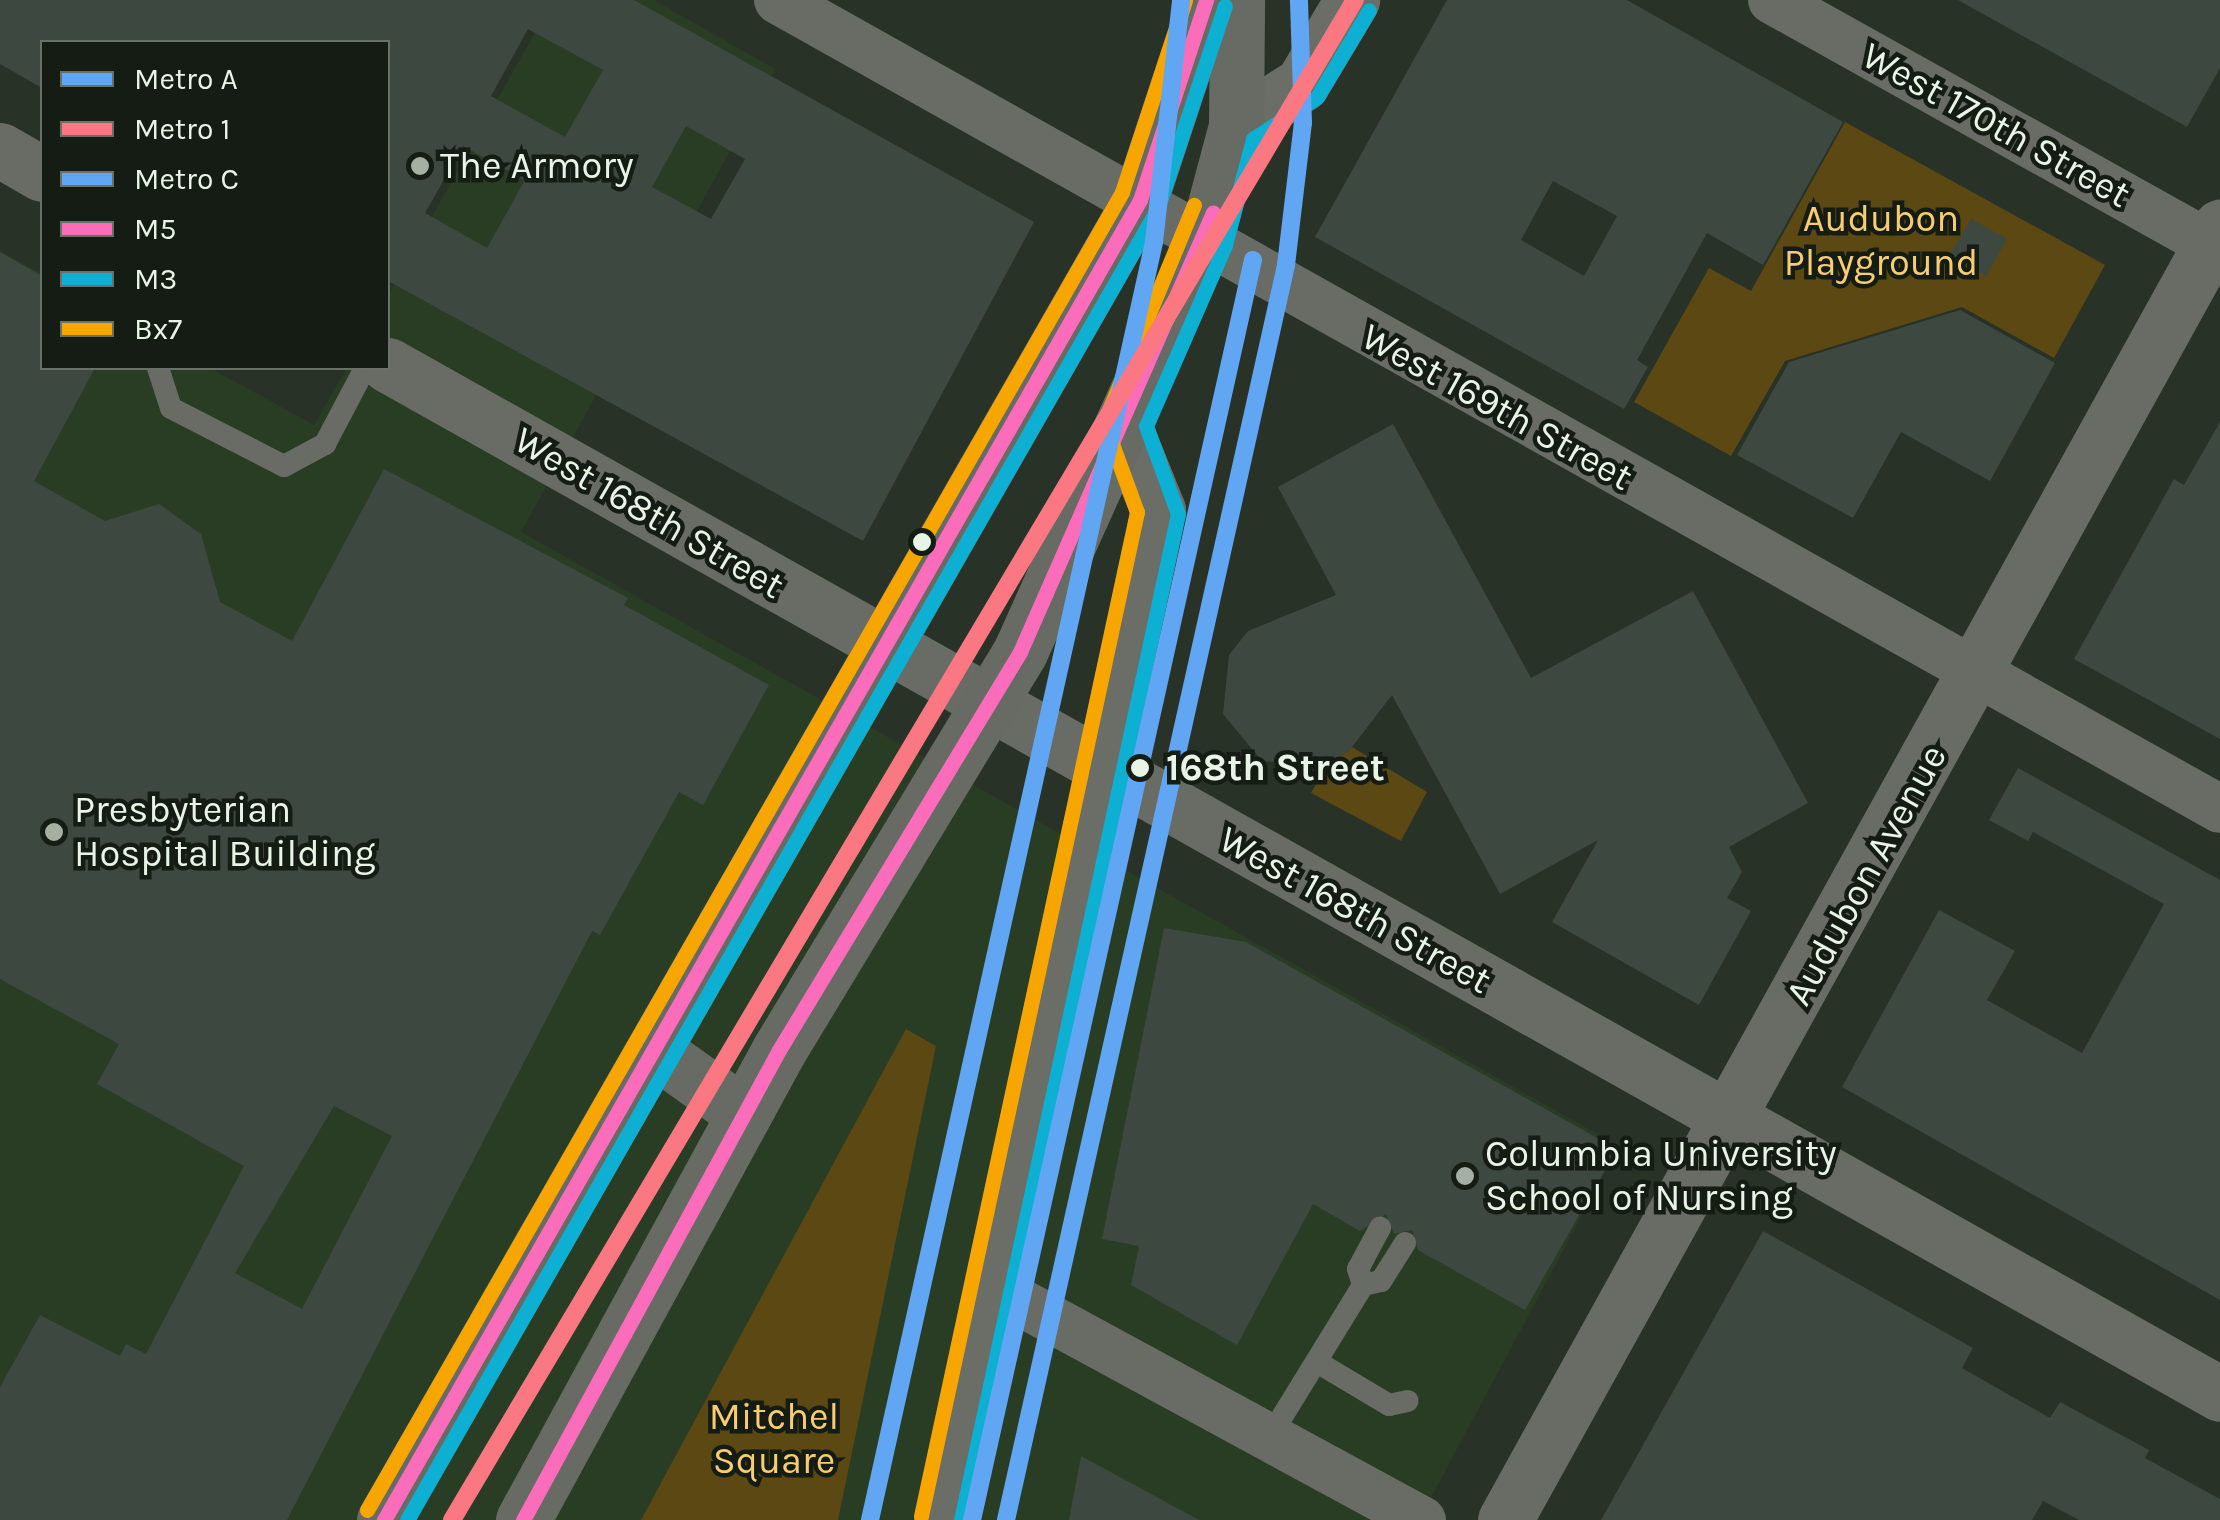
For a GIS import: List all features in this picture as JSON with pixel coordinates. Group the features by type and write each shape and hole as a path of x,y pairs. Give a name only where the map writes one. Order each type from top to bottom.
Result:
{"main road":[{"path":"384,1520 889,650 1140,200 1206,0"},
{"path":"523,1520 744,1114 990,707 1124,426 1206,238 1236,126 1237,0"},
{"path":"1236,126 1302,84 1352,0"},
{"path":"942,1520 1109,773 1158,510 1124,426"},
{"path":"656,1051 744,1114"}],"street":[{"name":"West 169th Street","path":"778,0 1140,200 1976,676 2220,809"},
{"name":"West 170th Street","path":"1772,0 2217,240"},
{"path":"0,150 40,173"},
{"name":"Audubon Avenue","path":"1505,1520 1732,1119 2217,240"},
{"name":"West 168th Street","path":"390,366 990,707 2220,1394"},
{"path":"994,1288 1422,1520"}],"lane":[{"path":"159,370 171,408 284,466 325,444 364,370"},
{"path":"1363,1286 1358,1269 1380,1228"},
{"path":"1270,1438 1363,1286 1381,1281 1405,1242"},
{"path":"1317,1362 1389,1405 1408,1401"}],"shaded area":[{"path":"553,0 654,0 775,69 521,532 1619,1146 1419,1520 0,1520 0,251 40,273 40,370 214,370 314,425 346,370 390,370 390,291"}],"green space":[{"name":"Audubon Playground","path":"1845,122 2105,265 2054,358 1962,307 1785,361 1731,456 1634,402 1709,268 1751,291"},
{"path":"1352,747 1427,792 1401,841 1311,793 1328,763"},
{"name":"Mitchel Square","path":"906,1029 936,1046 838,1520 641,1520"}],"building":[{"path":"0,0 634,0 1034,222 863,541 390,282 390,40 40,40 40,87 0,64","holes":["528,29 603,70 565,137 491,96","686,126 745,159 711,219 652,187","463,146 525,180 487,248 425,213"]},
{"path":"1447,0 1627,0 1843,122 1763,265 1707,233 1637,360 1648,367 1624,409 1315,237","holes":["1553,181 1617,216 1584,276 1521,240"]},
{"path":"1958,0 2220,0 2220,68 2187,127"},
{"path":"1971,219 2007,239 1986,276 1949,256"},
{"path":"0,252 40,275 40,370 94,370 34,481 105,521 159,504 201,534 220,602 292,641 384,469 628,598 624,605 769,685 703,805 679,792 600,935 592,931 287,1520 0,1520 0,1387 40,1315 120,1356 126,1344 146,1354 244,1166 97,1084 119,1044 0,979","holes":["334,1106 392,1136 302,1309 235,1273"]},
{"path":"1960,310 2055,363 1990,481 1901,432 1853,518 1737,455 1789,362"},
{"path":"2220,422 2220,739 2074,659 2174,479 2184,485"},
{"path":"1393,424 1531,678 1693,591 1808,803 1729,847 1742,872 1727,898 1751,911 1699,1005 1552,922 1598,840 1500,894 1392,695 1349,751 1322,766 1262,761 1223,714 1229,655 1248,631 1336,595 1278,487"},
{"path":"2018,768 2220,880 2220,1300 1842,1087 1939,910 2015,951 1987,1000 2082,1053 2164,904 2033,832 2028,841 1989,820"},
{"path":"1164,928 1246,942 1617,1149 1525,1310 1418,1250 1412,1230 1394,1234 1386,1214 1360,1231 1313,1204 1237,1345 1131,1285 1139,1246 1102,1239"},
{"path":"1763,1231 1973,1348 1962,1368 2050,1418 2060,1402 2149,1450 2145,1458 2220,1499 2220,1520 2079,1520 2043,1501 2032,1520 1601,1520"},
{"path":"1081,1456 1199,1520 1069,1520"}],"metro line":[{"name":"A","path":"870,1520 1154,242 1181,0"},
{"name":"A","path":"1006,1520 1286,265 1303,123 1299,0"},
{"name":"1","path":"452,1520 1355,0"},
{"name":"C","path":"972,1520 1253,260"}],"transit line":[{"name":"Bx7","path":"367,1510 1122,192 1185,0"},
{"name":"M5","path":"384,1520 1140,200 1206,0"},
{"name":"M3","path":"407,1520 1157,210 1225,6"},
{"name":"M3","path":"961,1520 1178,514 1146,426 1225,245 1253,139 1317,97 1369,10"},
{"name":"Bx7","path":"921,1516 1137,512 1104,422 1194,205"},
{"name":"M5","path":"523,1520 779,1050 1020,652 1213,212"}],"place":[{"name":"The Armory","path":"420,166"},
{"name":"168th Street","path":"1140,768"},
{"name":"Presbyterian Hospital Building","path":"54,832"},
{"name":"Columbia University School of Nursing","path":"1465,1176"}]}
